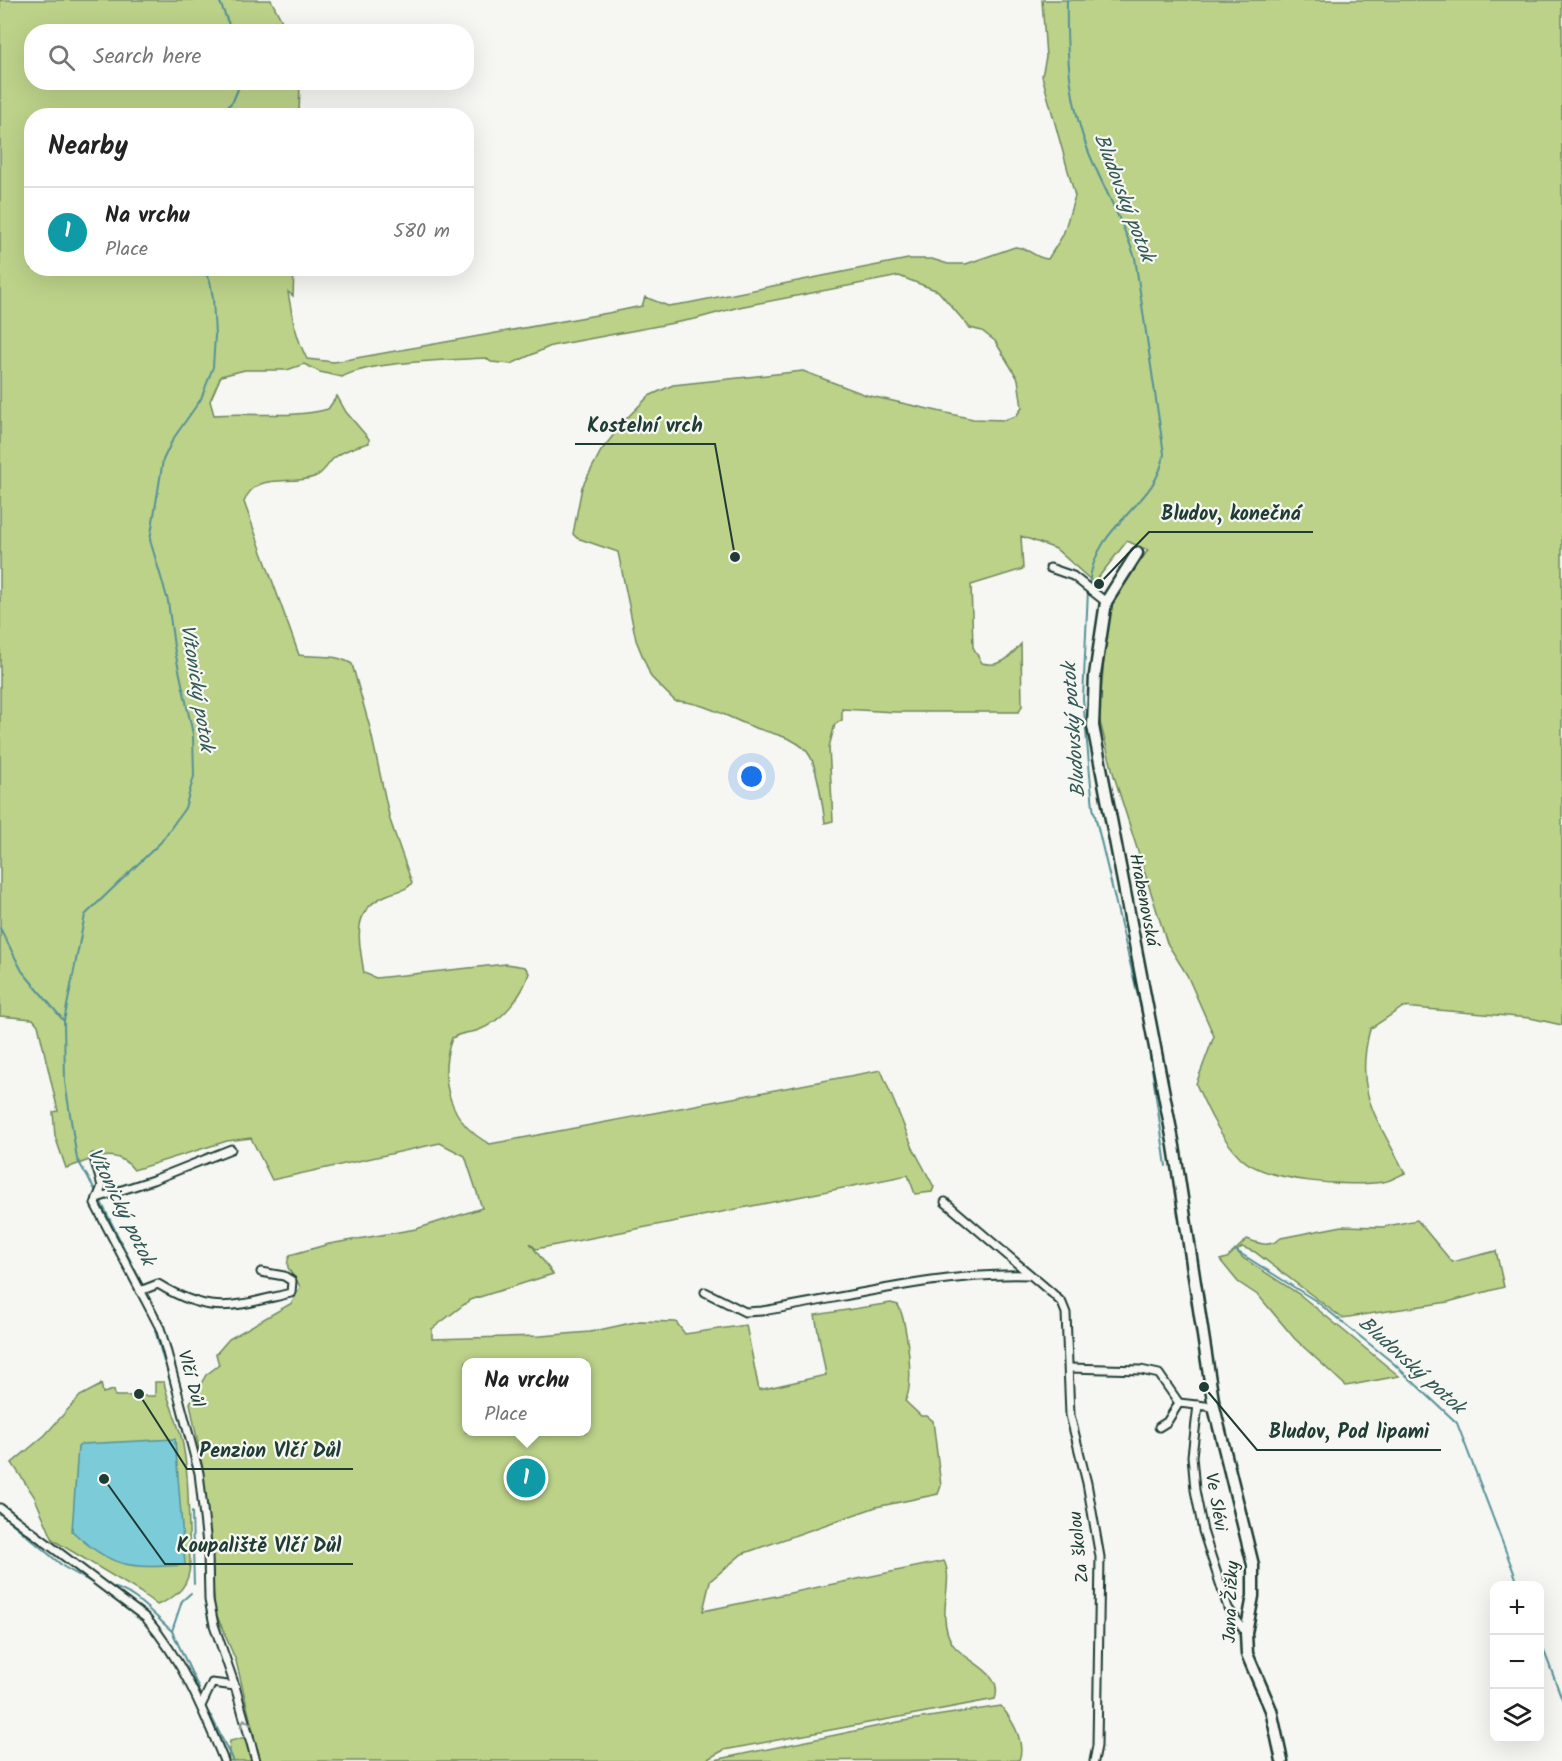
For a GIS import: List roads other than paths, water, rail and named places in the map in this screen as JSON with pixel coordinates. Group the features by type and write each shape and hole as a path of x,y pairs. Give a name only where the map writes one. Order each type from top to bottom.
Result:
{"street":[{"name":"Hrabenovská","path":"1137,553 1106,602 1095,675 1093,726 1172,1134 1182,1204"},
{"path":"1050,568 1073,576 1106,602"},
{"path":"98,1198 153,1180 231,1149"},
{"name":"Vlčí Důl","path":"94,1158 102,1186 96,1204 160,1328 165,1346 199,1473 208,1553 209,1600 214,1625 235,1686 256,1761"},
{"name":"Za školou","path":"945,1202 1062,1303 1066,1313 1070,1415 1087,1483 1100,1557 1097,1746 1094,1761"},
{"name":"Jana Žižky","path":"1182,1204 1214,1407 1253,1565 1253,1596 1246,1633 1248,1654 1271,1710 1282,1761"},
{"path":"140,1291 158,1284 186,1299 215,1308 291,1293 292,1281 284,1275 261,1272"},
{"path":"705,1292 745,1312 945,1279 1000,1274 1029,1275"},
{"path":"1069,1368 1141,1370 1159,1374 1179,1403 1214,1407"},
{"path":"1160,1426 1167,1422 1179,1403"},
{"name":"Ve Slévi","path":"1198,1405 1192,1456 1195,1490 1203,1531 1228,1608 1246,1633"},
{"path":"0,1508 146,1618 165,1640 184,1670 224,1761"},
{"path":"201,1706 212,1683 235,1686"}],"water":[{"path":"175,1439 185,1565 124,1564 100,1553 72,1531 78,1447 82,1444"}],"waterway":[{"name":"Vítonický potok","path":"219,0 229,24"},
{"name":"Bludovský potok","path":"1067,0 1068,58 1077,116 1089,153 1135,258 1164,454 1159,472 1150,488 1102,545 1094,563 1089,585"},
{"name":"Vítonický potok","path":"226,108 233,101 238,90"},
{"name":"Vítonický potok","path":"97,1193 77,1159 65,1082 64,1021 85,915 161,842 185,808 194,776 193,734 174,647 168,601 150,540 163,460 173,439 201,399 213,367 215,336 213,298 207,276"},
{"name":"Bludovský potok","path":"1088,590 1083,699 1093,807 1147,1034 1166,1166"},
{"path":"0,928 22,971 64,1021"},
{"name":"Vítonický potok","path":"99,1198 143,1286"},
{"name":"Bludovský potok","path":"1235,1250 1316,1301 1392,1362 1457,1423 1517,1581"},
{"name":"Vítonický potok","path":"155,1330 164,1362"},
{"name":"Vítonický potok","path":"192,1512 194,1584"},
{"path":"0,1513 64,1567 98,1586"},
{"path":"110,1587 135,1598 172,1631"},
{"name":"Vítonický potok","path":"191,1593 182,1601 172,1631 199,1689"},
{"name":"Bludovský potok","path":"1544,1651 1562,1699"},
{"name":"Vítonický potok","path":"211,1716 233,1761"}],"place":[{"name":"Kostelní vrch","path":"735,557"},
{"name":"Bludov, konečná","path":"1099,584"},
{"name":"Bludov, Pod lipami","path":"1204,1387"},
{"name":"Penzion Vlčí Důl","path":"139,1394"},
{"name":"Na vrchu","path":"526,1478"},
{"name":"Koupaliště Vlčí Důl","path":"104,1479"}]}
